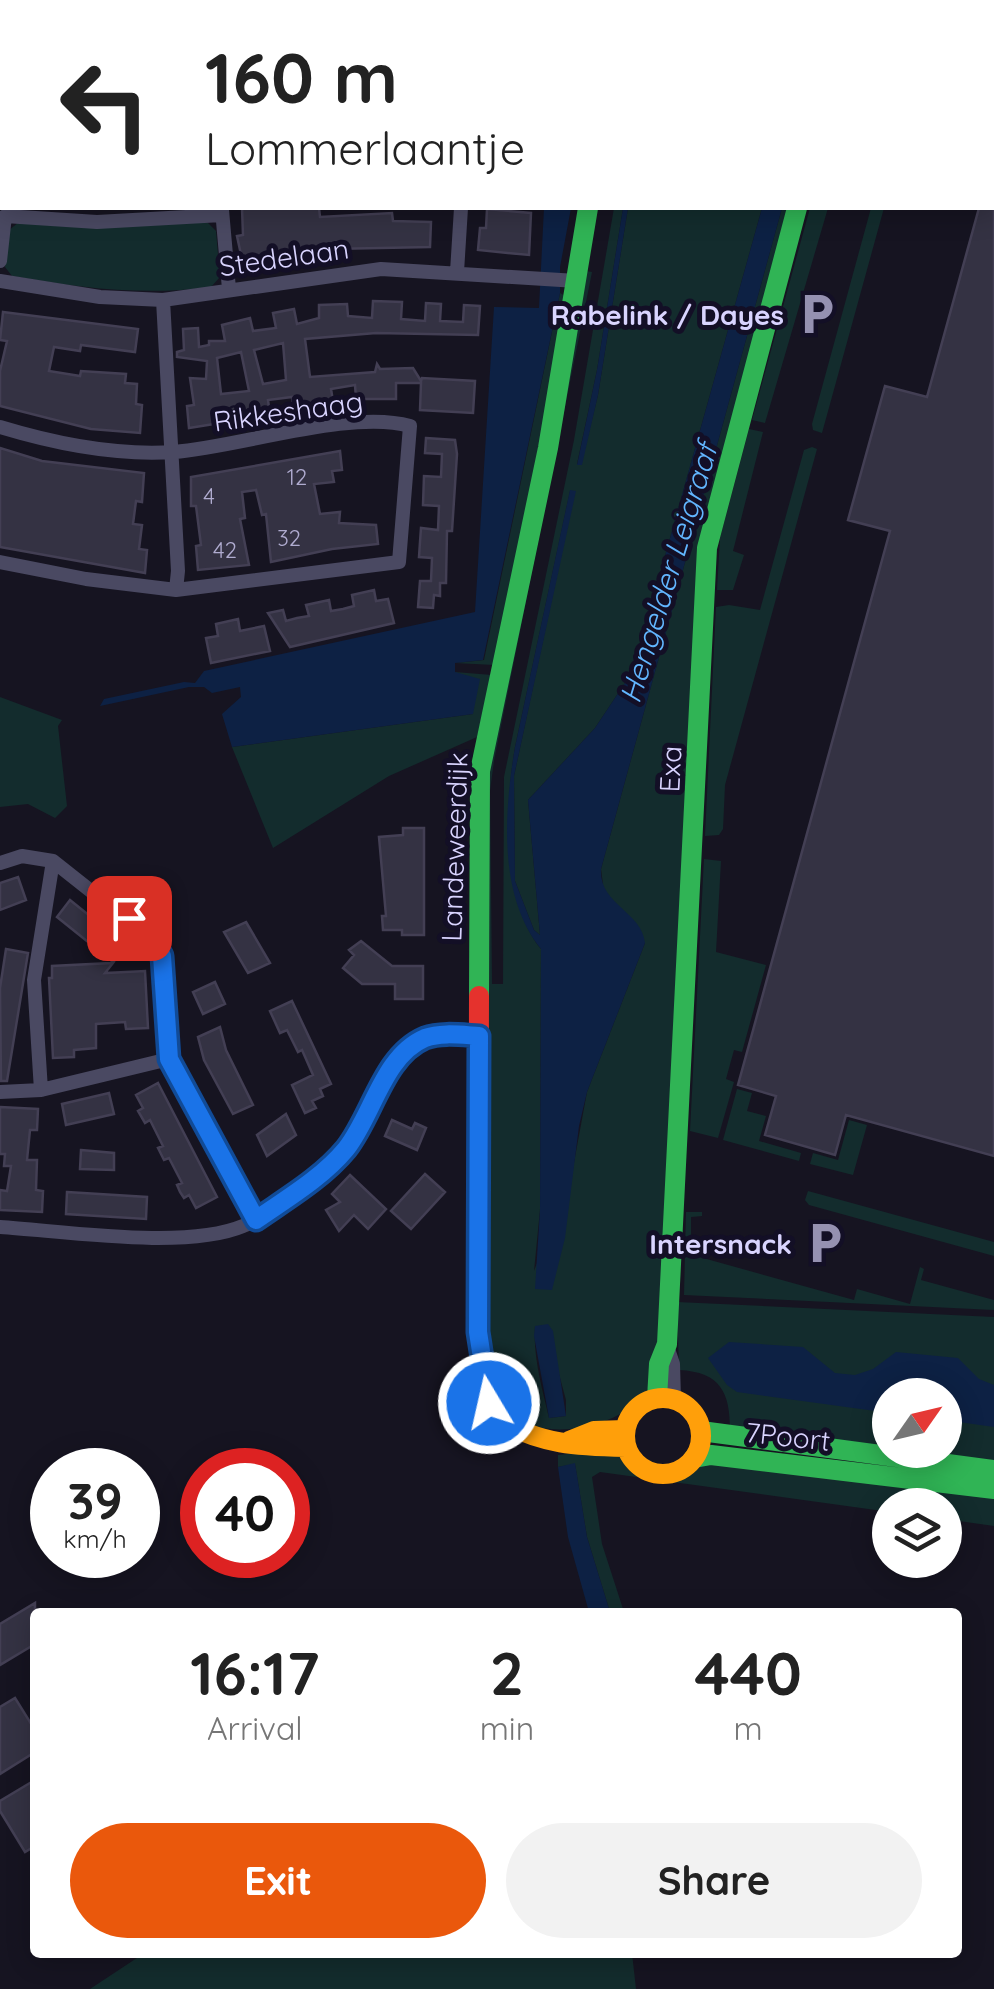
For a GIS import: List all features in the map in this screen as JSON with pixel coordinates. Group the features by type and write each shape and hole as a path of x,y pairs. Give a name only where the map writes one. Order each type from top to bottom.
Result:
{"street":[{"path":"457,272 462,210"},
{"name":"Landeweerdijk","path":"588,210 571,280 548,448 480,771 478,1332 489,1403 502,1424 518,1432 570,1441 594,1431 626,1439"},
{"name":"Exa","path":"666,1398 659,1364 667,1344 708,548 796,210"},
{"path":"0,261 5,216 96,222 222,211 228,289"},
{"name":"Stedelaan","path":"0,281 100,297 163,300 381,269 571,280"},
{"path":"0,562 176,590 163,300"},
{"name":"Rikkeshaag","path":"172,452 305,429 394,422 410,426 399,562 176,590"},
{"path":"0,427 63,446 172,452"},
{"path":"0,863 22,856 53,862 154,941 162,956 169,1059 256,1220"},
{"path":"41,1090 34,980 53,862"},
{"path":"0,1228 168,1237 214,1234 256,1220 345,1150 394,1064 407,1050 439,1035 479,1036"},
{"path":"0,1092 41,1090 169,1059"},
{"path":"666,1398 687,1406 700,1431 694,1458 671,1473 657,1474 633,1460 626,1439 636,1408 666,1398"},
{"name":"7Poort","path":"700,1431 994,1470"},
{"name":"7Poort","path":"694,1458 711,1454 994,1490"}],"green space":[{"path":"614,210 623,210 597,370 577,464 581,465 598,395 628,210 761,210 633,671 595,728 528,800 540,935 534,930 515,881 514,776 575,491 570,491 515,747 509,797 509,852 519,905 541,949 540,1210 534,1271 573,1168 587,1092 645,943 604,892 601,869 781,210 790,210 701,537 655,1366 649,1387 637,1402 600,1423 578,1428 534,1426 516,1419 502,1406 494,1388 488,1355 489,753 586,271 592,272 494,761 490,791 492,984 503,984 504,777 574,440","holes":["546,1326 566,1400 566,1416 549,1418 535,1350 535,1327"]},
{"path":"809,210 827,210 765,423 752,420"},
{"path":"870,210 883,210 822,433 813,430"},
{"path":"19,222 208,223 216,231 220,277 211,287 136,291 12,276 5,267 8,231"},
{"path":"560,293 569,298 494,665 455,663 484,660"},
{"path":"749,429 763,432 733,551 744,555 733,590 717,590 720,538"},
{"path":"817,449 725,785 723,829 719,835 705,836 716,607 760,610 804,450"},
{"path":"455,672 492,675 477,737 389,776 273,848 232,747 473,714"},
{"path":"0,697 62,720 58,726 67,806 55,818 28,804 0,807"},
{"path":"704,859 721,861 716,952 766,965 742,1052 734,1050 726,1079 734,1082 718,1138 690,1131"},
{"path":"737,1089 752,1093 747,1111 766,1116 759,1141 801,1153 799,1161 723,1140"},
{"path":"849,1120 867,1125 853,1175 810,1164 813,1153 838,1160"},
{"path":"808,1191 994,1242 994,1256 809,1205 805,1200"},
{"path":"686,1212 702,1212 702,1216 691,1217 691,1239 700,1240 705,1247 703,1258 854,1300 857,1289 910,1304 920,1267 924,1269 921,1280 994,1300 994,1310 684,1295"},
{"path":"677,1302 994,1317 994,1464 962,1460 962,1378 872,1378 872,1448 730,1430 728,1405 720,1387 705,1375 679,1370"},
{"path":"586,1452 621,1457 641,1473 661,1479 678,1476 705,1461 957,1488 872,1488 872,1510 600,1472 592,1477 602,1544 623,1608 609,1608 587,1537 575,1464 558,1467 558,1455"},
{"path":"962,1489 994,1492 994,1526 962,1521"},
{"path":"137,1958 633,1958 636,1989 90,1989"}],"water":[{"path":"544,210 571,210 560,267 560,293 483,660 455,663 455,672 480,679 473,714 232,747 222,714 241,697 240,687 212,693 204,687 189,687 100,706 104,699 195,683 204,671 475,612 494,307 539,308"},
{"path":"623,210 628,210 598,395 582,465 577,465"},
{"name":"Hengelder Leigraaf","path":"761,210 781,210 601,869 607,891 637,923 645,943 587,1092 565,1238 552,1290 535,1289 540,1210 541,949 527,928 511,879 508,799 515,747 570,490 576,491 514,776 515,881 534,930 540,935 528,800 595,728 633,671"},
{"path":"548,1324 553,1331 566,1416 549,1418 534,1336 535,1326"},
{"path":"729,1342 803,1347 835,1373 855,1375 873,1369 896,1352 958,1358 979,1379 994,1385 994,1427 962,1422 962,1378 872,1378 872,1411 737,1392 727,1385 708,1358"},
{"path":"575,1463 587,1537 609,1608 588,1608 568,1537 558,1467"}],"building":[{"path":"242,210 319,210 320,217 392,213 393,221 431,222 430,247 330,249 243,264 237,236 243,235"},
{"path":"487,210 531,213 529,255 478,250 480,228 486,228"},
{"path":"978,210 994,210 994,1156 846,1115 835,1155 765,1135 776,1096 738,1085 890,531 848,520 885,386 927,397"},
{"path":"373,301 402,302 401,319 425,321 426,303 441,304 440,321 463,322 464,305 480,306 478,335 376,333 305,339 310,377 375,372 377,364 380,369 413,368 421,381 475,381 473,413 420,410 421,383 396,383 396,399 356,399 355,385 331,389 333,401 293,407 292,397 268,400 270,415 189,428 187,406 194,405 190,378 206,379 207,361 177,357 177,352 184,350 183,329 198,328 199,347 209,345 209,341 225,341 222,325 250,318 253,331 276,328 273,313 294,309 297,324 319,318 319,305 347,304 348,316 372,318","holes":["283,343 286,380 263,384 254,350","241,352 249,391 221,394 217,358"]},
{"path":"3,312 138,329 135,352 81,345 80,351 54,347 49,371 80,376 81,371 126,374 125,383 137,384 136,404 142,405 140,433 91,429 0,406 0,371 7,341 0,340"},
{"path":"426,438 455,440 457,454 452,531 447,531 446,583 440,583 440,596 434,595 433,608 418,607 420,581 431,581 432,558 419,557 421,528 438,530 439,506 423,505 424,476 441,477 442,454 425,453"},
{"path":"0,448 42,461 144,473 142,502 136,501 133,524 142,525 139,549 147,550 145,573 0,547"},
{"path":"340,451 342,470 332,471 334,482 314,484 320,514 340,512 339,523 376,525 378,544 271,562 266,514 262,515 256,490 242,492 245,518 240,519 249,565 198,570 196,546 201,545 196,506 191,506 191,477"},
{"path":"374,590 376,601 388,599 394,623 290,647 268,613 283,610 286,621 309,616 306,605 329,600 331,611 343,609 354,606 352,595"},
{"path":"238,619 240,631 264,626 270,651 211,663 206,638 218,636 216,624"},
{"path":"403,828 424,828 424,935 383,930 382,916 386,916 379,837 403,835"},
{"path":"18,877 26,900 0,910 0,883"},
{"path":"70,900 127,946 113,962 57,917"},
{"path":"246,922 270,963 248,973 224,932"},
{"path":"361,941 392,966 423,966 423,999 395,999 395,984 362,984 343,968 354,955 349,950"},
{"path":"6,949 28,953 7,1081 1,1081 0,988"},
{"path":"113,963 105,973 145,971 148,1028 126,1029 125,1022 96,1024 96,1048 74,1050 74,1057 53,1058 49,978 52,966"},
{"path":"215,982 225,1004 203,1014 193,992"},
{"path":"292,1001 331,1084 320,1089 323,1096 312,1101 316,1108 305,1113 292,1085 313,1075 302,1050 298,1052 287,1030 280,1033 270,1011"},
{"path":"220,1027 226,1050 253,1105 233,1114 204,1060 198,1037"},
{"path":"158,1083 217,1197 196,1208 189,1195 184,1198 180,1192 177,1185 182,1183 169,1158 164,1160 158,1148 163,1146 150,1120 145,1123 138,1111 143,1108 136,1095"},
{"path":"109,1093 114,1114 66,1125 62,1104"},
{"path":"0,1107 38,1109 37,1130 30,1130 27,1160 37,1160 36,1190 43,1191 42,1212 0,1210 0,1190 7,1191 11,1166 4,1166 5,1154 0,1154"},
{"path":"286,1114 296,1135 267,1156 257,1135"},
{"path":"392,1120 412,1129 415,1123 426,1128 417,1150 385,1136"},
{"path":"81,1150 114,1153 114,1170 80,1169"},
{"path":"425,1174 445,1192 411,1229 391,1211"},
{"path":"350,1175 386,1209 368,1229 354,1215 339,1231 326,1210 340,1202 332,1194"},
{"path":"67,1192 147,1197 146,1219 66,1214"},
{"path":"35,1603 35,1608 30,1608 30,1647 0,1665 0,1624"},
{"path":"15,1698 30,1722 30,1755 0,1774 0,1707"},
{"path":"30,1783 30,1849 25,1852 0,1811 0,1801"}],"traffic: fast":[{"path":"479,996 480,771 548,448 588,210"},
{"path":"657,1398 659,1364 667,1344 707,548 796,210"},
{"path":"701,1431 994,1470"},
{"path":"694,1458 711,1455 994,1489"}],"traffic: slow":[{"path":"663,1398 690,1409 701,1436 690,1463 663,1474 636,1463 625,1436 636,1409 663,1398"},
{"path":"501,1419 545,1439 626,1447"},
{"path":"569,1441 594,1431 625,1430"}],"traffic: jam":[{"path":"479,996 478,1333 486,1395 501,1419"}],"place":[{"name":"Rabelink / Dayes","path":"817,314"},
{"name":"Intersnack","path":"825,1243"}],"route":[{"path":"129,918 154,941 162,956 169,1059 256,1220 345,1150 394,1064 407,1050 424,1038 439,1035 479,1036 478,1332 489,1403"}]}
